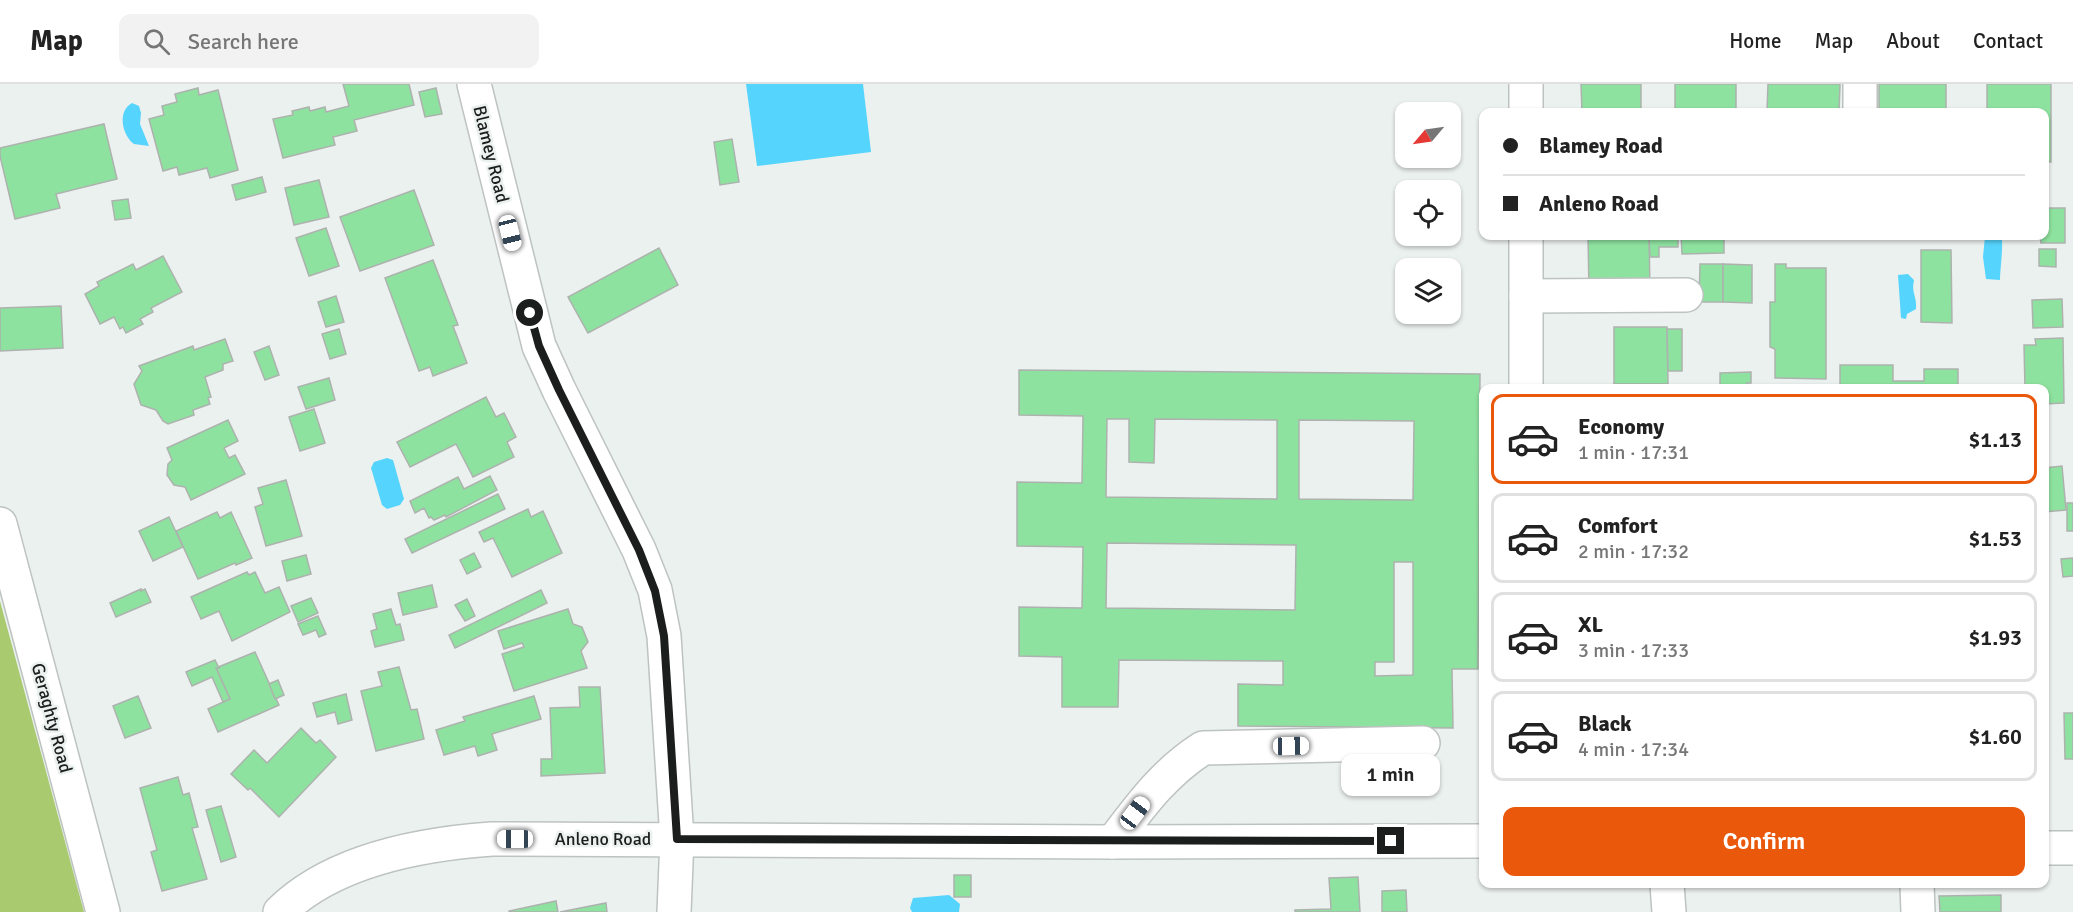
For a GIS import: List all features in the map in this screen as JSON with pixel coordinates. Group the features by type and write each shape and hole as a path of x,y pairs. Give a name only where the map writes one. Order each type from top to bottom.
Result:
{"street":[{"name":"Blamey Road","path":"474,84 539,346 639,550 655,591 664,636 677,839 674,912"},
{"path":"1526,84 1526,108"},
{"path":"1860,84 1860,108"},
{"path":"1526,240 1527,384"},
{"path":"1526,296 1686,295"},
{"name":"Geraghty Road","path":"0,524 103,912"},
{"path":"1113,842 1165,777 1185,759 1203,748 1423,743"},
{"name":"Anleno Road","path":"279,912 296,896 353,867 410,850 449,842 492,839 1479,841"},
{"path":"2049,848 2073,849"},
{"path":"1667,888 1669,912"},
{"path":"1917,888 1918,912"}],"green space":[{"path":"0,601 84,912 0,912"}],"water":[{"path":"746,84 863,84 871,152 757,166"},
{"path":"132,103 139,106 140,124 149,146 134,144 124,129 124,112"},
{"path":"1985,240 2002,240 2000,280 1986,279 1983,257"},
{"path":"1908,274 1914,280 1916,309 1907,314 1906,319 1901,318 1898,275"},
{"path":"387,458 393,460 404,499 400,505 387,509 382,505 371,468 374,462"},
{"path":"949,895 960,904 959,912 912,912 910,908 913,898"}],"building":[{"path":"343,84 409,84 414,105 354,120 357,131 333,137 335,145 283,158 273,119 293,115 292,111 309,107 310,111 325,107 326,112 349,106"},
{"path":"1581,84 1641,84 1641,108 1582,108"},
{"path":"1675,84 1736,84 1736,108 1675,108"},
{"path":"1768,84 1840,84 1839,108 1767,108"},
{"path":"1879,84 1946,84 1946,108 1879,108"},
{"path":"1987,84 2051,84 2051,162 2049,162 2049,108 1987,108"},
{"path":"198,88 199,95 218,90 238,170 210,178 207,168 179,175 177,167 163,171 149,119 164,115 162,106 177,102 175,94"},
{"path":"436,88 442,114 425,117 419,92"},
{"path":"104,124 117,179 56,194 60,208 15,219 0,148"},
{"path":"732,139 739,182 720,185 714,142"},
{"path":"262,177 266,192 236,200 232,185"},
{"path":"319,180 329,217 294,225 285,188"},
{"path":"414,190 434,245 360,271 340,217"},
{"path":"128,199 131,218 115,220 112,201"},
{"path":"2049,208 2065,208 2065,243 2041,243 2040,240 2049,240"},
{"path":"326,228 339,266 309,276 296,238"},
{"path":"1588,240 1649,240 1650,290 1589,291"},
{"path":"1649,240 1678,240 1678,247 1659,247 1659,257 1650,257"},
{"path":"1681,240 1724,240 1724,253 1682,254"},
{"path":"659,248 678,285 588,333 568,297"},
{"path":"2039,249 2056,249 2056,267 2039,266"},
{"path":"1921,250 1951,250 1952,323 1921,322"},
{"path":"163,256 182,292 151,308 153,312 140,319 143,324 126,333 123,327 120,329 114,317 100,324 85,294 99,286 97,282 133,264 136,270"},
{"path":"433,260 458,325 453,326 467,363 433,376 430,367 419,371 385,278"},
{"path":"1700,264 1723,264 1723,302 1699,302"},
{"path":"1723,264 1752,265 1752,303 1723,302"},
{"path":"1775,264 1786,264 1786,268 1826,268 1826,379 1775,378 1775,349 1770,347 1770,302 1775,302"},
{"path":"336,296 344,322 326,327 318,302"},
{"path":"2062,299 2063,327 2033,328 2032,300"},
{"path":"61,306 63,348 0,351 0,308"},
{"path":"1614,327 1667,327 1668,384 1614,384"},
{"path":"339,329 346,354 330,359 322,334"},
{"path":"1667,329 1682,329 1682,371 1668,371"},
{"path":"2063,338 2064,403 2049,404 2049,384 2025,384 2024,345 2036,345 2035,339"},
{"path":"225,339 233,361 223,364 223,370 205,377 211,397 208,398 210,404 193,410 194,415 168,424 163,421 156,410 141,405 134,384 142,371 139,366 193,346 194,350"},
{"path":"269,346 279,375 265,380 254,352"},
{"path":"1840,365 1893,365 1893,381 1924,381 1924,369 1958,369 1958,384 1840,384"},
{"path":"1019,370 1480,374 1478,669 1452,669 1453,728 1238,726 1238,684 1283,685 1283,661 1119,660 1118,707 1062,707 1062,657 1019,656 1019,607 1082,608 1083,547 1017,546 1017,482 1082,483 1083,416 1019,415","holes":["1107,419 1129,419 1129,462 1154,463 1155,419 1277,420 1277,499 1106,497","1299,420 1414,421 1413,500 1299,499","1107,543 1296,545 1295,610 1106,608","1394,562 1413,562 1413,675 1375,676 1375,662 1394,662"]},
{"path":"1751,372 1751,383 1720,384 1720,373"},
{"path":"329,378 335,400 306,409 298,387"},
{"path":"486,397 496,417 504,413 516,437 507,442 514,457 473,477 456,444 410,467 397,442"},
{"path":"314,409 325,443 300,451 289,417"},
{"path":"228,420 238,441 224,448 229,458 235,455 245,474 191,500 185,487 174,485 167,475 168,464 172,460 167,448"},
{"path":"2062,466 2066,510 2049,512 2049,467"},
{"path":"490,476 497,490 446,517 445,515 434,520 429,518 424,508 415,513 410,501 458,477 464,489"},
{"path":"286,480 302,536 266,546 255,507 263,504 258,488"},
{"path":"498,494 505,509 412,553 405,539"},
{"path":"2067,503 2073,503 2073,531 2067,531"},
{"path":"528,509 531,517 543,511 562,553 512,577 493,538 484,542 479,532"},
{"path":"217,512 220,518 231,512 252,558 198,579 176,531"},
{"path":"169,517 183,547 153,561 139,531"},
{"path":"474,553 481,567 467,574 460,560"},
{"path":"306,555 311,574 287,581 282,561"},
{"path":"2073,558 2073,576 2063,577 2061,559"},
{"path":"247,572 249,575 255,572 265,593 279,587 290,612 232,641 219,611 201,619 191,597"},
{"path":"432,585 437,607 403,615 398,593"},
{"path":"141,589 141,591 145,589 151,602 116,617 110,603"},
{"path":"541,590 547,603 455,648 449,635"},
{"path":"311,598 318,613 298,622 291,606"},
{"path":"467,599 475,616 465,621 455,605"},
{"path":"391,609 396,625 400,624 404,640 375,647 371,631 377,629 373,614"},
{"path":"568,609 573,624 582,627 588,642 581,651 587,668 514,691 502,654 524,647 522,643 504,649 498,631"},
{"path":"318,616 326,634 319,637 316,630 303,635 298,624"},
{"path":"255,652 279,705 218,732 208,709 230,699 216,668"},
{"path":"215,660 219,668 216,668 230,699 223,702 212,677 192,686 186,672"},
{"path":"399,667 411,710 417,709 424,739 376,751 361,691 382,686 378,672"},
{"path":"278,680 284,695 275,699 269,684"},
{"path":"579,687 600,687 605,773 541,776 541,759 552,759 550,708 580,707"},
{"path":"346,694 352,720 338,724 335,712 317,717 313,703"},
{"path":"138,696 151,728 125,738 113,706"},
{"path":"534,696 541,719 492,734 497,750 478,756 475,746 444,755 436,730 465,721 463,717"},
{"path":"2064,713 2073,713 2073,759 2065,759"},
{"path":"301,728 316,743 320,740 336,757 279,817 250,788 248,790 231,774 254,750 267,763"},
{"path":"178,777 183,795 189,793 198,827 192,828 207,879 162,891 151,852 157,850 140,788"},
{"path":"221,806 236,857 221,862 206,810"},
{"path":"954,875 971,875 971,897 954,897"},
{"path":"1358,877 1360,912 1295,912 1295,910 1331,909 1329,878"},
{"path":"1406,890 1407,912 1382,912 1382,891"},
{"path":"2001,895 2001,912 1940,912 1939,896"},
{"path":"556,901 558,912 509,912 509,911"},
{"path":"606,903 607,912 560,912"}],"route":[{"path":"530,313 539,346 639,550 655,591 664,636 677,839 1391,841"}]}
